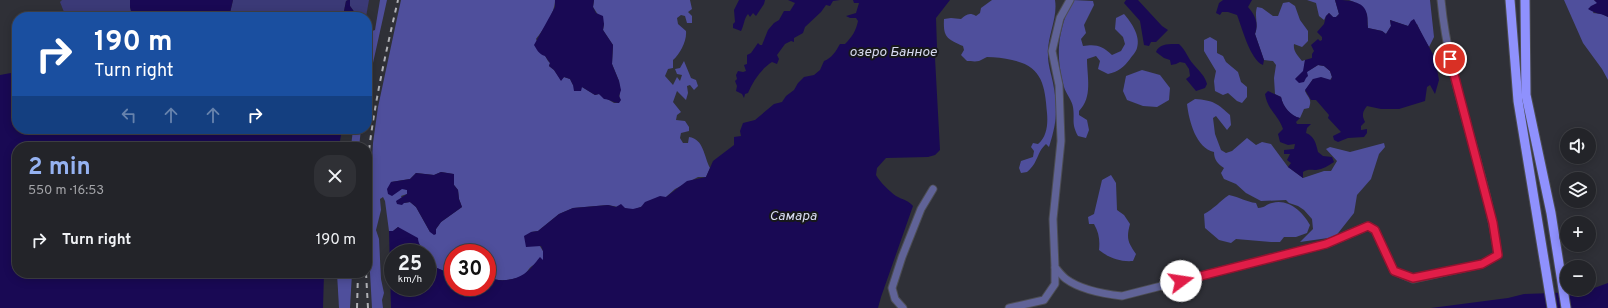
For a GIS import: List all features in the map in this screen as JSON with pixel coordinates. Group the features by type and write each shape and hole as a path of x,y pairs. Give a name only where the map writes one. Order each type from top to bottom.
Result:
{"main road":[{"path":"1510,0 1518,101 1552,308"},
{"path":"1525,0 1526,95 1551,213 1566,308"}],"street":[{"path":"1009,308 1045,304 1055,284 1053,219 1060,141 1058,85 1052,51 1060,18 1070,0"},
{"path":"1055,267 1066,279 1079,285 1102,294 1122,296 1326,244 1368,226 1375,230 1394,271 1413,278 1482,264 1498,255 1493,223 1450,59 1444,28 1441,0"},
{"path":"903,308 894,299 892,288 902,256 921,209 933,189"}],"shaded area":[{"path":"62,0 130,0 131,12 64,12 60,2"},
{"path":"233,0 348,0 346,1 343,12 230,12"},
{"path":"350,0 369,0 367,12 354,12 350,6"},
{"path":"380,0 387,0 372,68 372,31 375,30"},
{"path":"401,0 555,0 555,5 546,26 536,39 550,63 549,66 561,80 564,77 570,79 573,85 582,87 595,95 599,94 614,103 619,103 619,81 612,64 613,45 603,30 604,24 593,7 594,0 690,0 692,9 688,12 692,16 692,23 687,23 685,16 681,15 677,18 678,24 686,31 686,35 680,51 673,60 673,68 668,69 665,76 673,85 677,77 680,81 682,75 677,74 675,69 680,68 684,61 691,78 696,80 698,86 694,90 690,85 687,86 688,93 686,100 677,91 673,102 681,112 677,115 676,120 685,121 689,127 689,131 681,133 680,138 683,143 688,143 689,137 694,138 703,149 710,168 706,177 698,177 675,189 666,197 633,210 608,205 573,208 559,214 538,231 531,232 543,251 543,260 532,266 525,274 516,278 496,280 496,244 444,244 444,271 437,268 436,244 419,244 398,227 393,231 389,231 385,201 383,197 380,199 381,210 376,230 379,239 381,279 384,293 382,300 383,308 372,308 370,278 372,278 372,162 378,107","holes":["441,172 453,174 454,185 458,190 462,207 441,222 436,229 430,232 416,207 410,202 404,203 401,196 407,194 407,190 391,182 410,179 416,173 434,175"]},
{"path":"992,0 1055,0 1055,14 1048,48 1049,66 1056,100 1054,130 1049,147 1046,144 1043,147 1034,165 1027,172 1021,173 1019,168 1021,161 1033,157 1034,151 1031,147 1033,143 1038,144 1041,141 1047,126 1045,94 1040,78 1030,67 1012,60 987,57 979,61 967,61 961,55 964,50 963,46 947,37 944,30 944,19 961,19 969,14 976,16 980,13 981,8"},
{"path":"1072,0 1093,1 1094,5 1084,25 1086,33 1081,39 1083,46 1099,46 1112,55 1121,51 1125,44 1123,37 1115,29 1116,18 1124,14 1132,25 1138,39 1135,52 1120,69 1115,72 1108,74 1098,69 1100,61 1096,56 1087,59 1088,93 1086,100 1079,111 1079,115 1087,120 1089,130 1086,138 1078,136 1076,132 1074,125 1074,111 1064,87 1059,64 1059,43 1061,33"},
{"path":"1307,0 1335,0 1339,14 1336,17 1333,17 1329,13 1324,20 1319,16 1316,3"},
{"path":"1349,0 1430,0 1434,37 1429,47 1417,24 1408,26 1390,20 1391,26 1386,34 1382,31 1368,28 1367,14 1354,2"},
{"path":"1564,0 1594,0 1598,3 1593,13 1602,14 1608,17 1608,80 1583,43"},
{"path":"1289,2 1295,6 1300,20 1308,31 1308,41 1302,47 1294,44 1294,49 1297,55 1302,61 1305,60 1304,71 1295,79 1318,65 1324,66 1330,71 1332,77 1330,80 1313,79 1305,91 1310,101 1309,108 1304,109 1300,118 1290,113 1285,108 1281,97 1275,94 1274,78 1276,65 1273,61 1264,60 1255,34 1257,27 1257,7 1262,8 1273,16 1278,16 1283,3"},
{"path":"1210,37 1217,41 1217,53 1223,56 1226,62 1238,72 1241,82 1247,87 1247,97 1242,103 1237,101 1228,93 1223,95 1215,91 1214,81 1216,71 1204,51 1204,40"},
{"path":"1142,70 1160,75 1170,88 1169,100 1157,107 1143,106 1127,100 1123,91 1126,76"},
{"path":"1195,99 1215,103 1230,115 1231,125 1227,130 1216,116 1213,118 1215,134 1221,150 1226,153 1232,151 1247,138 1256,145 1262,142 1271,144 1288,167 1303,178 1324,171 1331,171 1337,161 1326,149 1330,147 1350,152 1384,143 1385,147 1379,154 1371,179 1357,195 1354,213 1335,237 1300,242 1313,229 1312,219 1304,210 1286,200 1261,201 1246,193 1236,184 1224,179 1221,173 1224,168 1217,162 1214,152 1202,145 1194,133 1187,104"},
{"path":"352,134 360,134 360,142 352,142"},
{"path":"1111,175 1116,183 1117,210 1124,215 1130,224 1128,240 1136,254 1133,261 1115,259 1099,250 1097,230 1094,224 1089,224 1088,217 1094,214 1102,180"},
{"path":"1229,195 1256,203 1258,208 1278,202 1289,204 1299,211 1307,220 1310,225 1307,233 1296,237 1284,237 1280,242 1236,239 1231,243 1219,240 1205,228 1204,214"},
{"path":"337,278 352,278 350,308 339,308"}],"water":[{"path":"130,0 233,0 230,12 131,12"},
{"path":"350,0 350,6 354,12 343,12 346,1"},
{"path":"555,0 594,0 593,7 596,13 603,16 603,30 613,45 612,64 621,90 619,96 621,100 619,103 604,99 599,94 595,95 582,87 581,91 574,91 570,79 564,77 561,81 554,70 549,66 550,63 545,56 536,49 534,45 555,7"},
{"path":"739,0 765,0 756,16 753,13 750,17 748,14 741,31 733,28 733,24 735,22 734,10"},
{"path":"788,0 840,0 833,1 830,6 826,5 821,12 805,27 803,33 794,38 794,42 791,41 785,44 777,55 779,59 777,64 772,62 764,68 748,93 745,94 744,98 742,94 736,91 736,75 738,71 746,71 744,65 747,64 747,55 751,53 758,43 762,45 768,30 779,20 784,11 790,11 795,3"},
{"name":"Самара","path":"853,0 950,0 936,18 937,48 935,58 940,150 935,155 928,157 886,158 877,168 876,175 890,192 913,206 878,308 391,308 391,296 436,296 436,266 444,271 444,296 496,296 496,280 516,278 526,272 540,257 543,260 543,251 541,246 526,247 524,236 531,232 538,231 559,214 573,208 608,205 616,207 621,204 625,208 633,209 641,207 645,202 660,196 666,197 687,181 706,177 713,161 734,145 734,137 741,136 740,131 743,123 755,120 774,104 782,102 804,77 814,75 820,70 824,61 832,56 840,44 845,44 850,39 855,31 858,21 856,18 846,16 856,13 859,3 854,3"},
{"path":"1126,0 1138,0 1162,26 1168,30 1156,42 1151,42 1149,46 1144,45 1140,21 1124,3"},
{"path":"1223,0 1252,0 1248,7 1256,19 1257,26 1255,34 1264,60 1263,65 1258,62 1250,50 1237,15 1228,12 1222,12 1220,15 1216,13 1219,3"},
{"path":"1335,0 1354,2 1363,6 1366,10 1368,28 1382,31 1386,34 1391,26 1390,20 1408,26 1414,19 1435,58 1439,80 1435,94 1430,85 1427,87 1425,101 1399,109 1381,109 1367,106 1363,114 1365,122 1361,126 1361,130 1367,129 1367,133 1364,137 1348,138 1338,142 1334,140 1333,136 1341,132 1328,118 1329,115 1316,100 1311,100 1305,90 1313,79 1321,77 1331,80 1332,77 1330,71 1324,66 1318,65 1307,72 1308,76 1304,82 1299,83 1295,79 1303,71 1305,60 1312,58 1314,51 1311,45 1318,39 1320,41 1322,40 1322,37 1317,32 1324,24 1326,16 1329,13 1333,17 1336,17 1339,14"},
{"path":"1594,0 1608,0 1608,17 1588,9 1597,3"},
{"path":"1179,44 1205,79 1207,84 1205,88 1196,91 1186,79 1190,76 1189,69 1185,63 1180,62 1171,65 1170,60 1164,58 1156,52 1162,46"},
{"path":"12,74 12,134 341,134 340,142 12,142 12,278 324,278 323,308 0,308 0,75"},
{"path":"1268,91 1281,97 1288,110 1300,118 1296,122 1297,124 1311,124 1307,128 1306,133 1314,140 1318,152 1323,156 1332,157 1334,162 1321,169 1303,172 1303,178 1288,167 1291,163 1287,160 1290,154 1284,154 1284,150 1294,149 1295,144 1288,145 1280,142 1278,134 1283,129 1266,100 1265,94"},
{"path":"441,172 454,174 454,185 458,190 462,207 441,222 436,229 436,234 434,235 430,232 416,207 410,202 402,205 397,204 396,201 407,194 407,190 402,189 392,196 388,194 387,189 391,182 410,179 416,173 434,175"},
{"name":"Самара","path":"398,227 418,238 420,244 389,244 389,231 393,231"},
{"path":"1608,283 1608,308 1431,308 1508,298 1524,294 1560,293 1560,296 1596,296 1596,287"}],"railway":[{"path":"372,131 384,63 398,0"},
{"path":"370,142 371,134"},
{"path":"357,308 358,278"},
{"path":"366,278 368,308"}],"route":[{"path":"1181,281 1326,244 1368,226 1375,230 1394,271 1413,278 1482,264 1498,255 1493,223 1450,59"}],"water label":[{"name":"озеро Банное","path":"893,52"}]}
